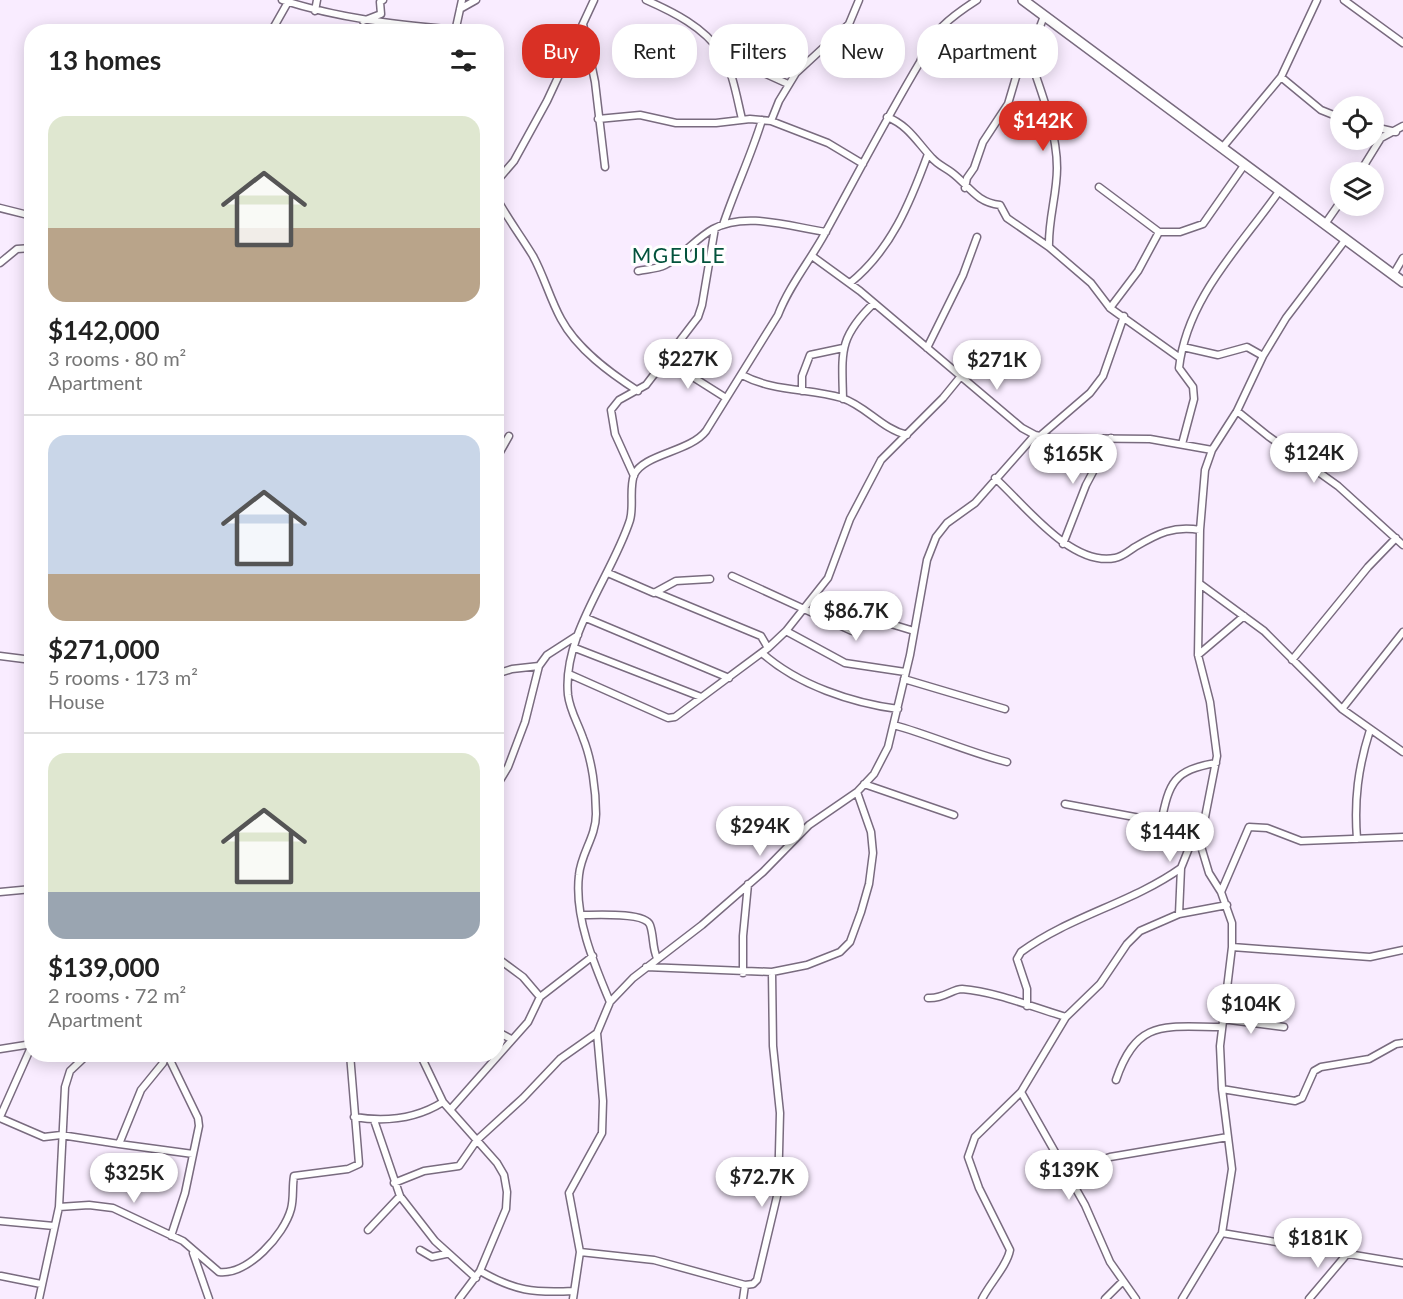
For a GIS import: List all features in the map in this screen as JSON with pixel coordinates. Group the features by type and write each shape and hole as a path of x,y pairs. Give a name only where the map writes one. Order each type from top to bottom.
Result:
{"main road":[{"path":"1023,0 1403,282"}],"street":[{"path":"315,10 317,0"},
{"path":"362,21 381,14 380,2 383,0"},
{"path":"457,24 462,0"},
{"path":"460,9 476,0"},
{"path":"504,173 514,161 547,101 594,0"},
{"path":"646,0 696,27 709,40"},
{"path":"771,121 788,84 796,73 849,24 859,0"},
{"path":"634,476 645,465 699,440 742,375 778,315 785,296 826,232 887,117 920,62 925,46 956,13 977,0"},
{"path":"1222,148 1281,77 1317,0"},
{"path":"1344,0 1403,43"},
{"path":"275,24 285,1 362,21 390,24"},
{"path":"1041,24 1044,16"},
{"path":"583,23 595,82 605,167"},
{"path":"1281,77 1321,110 1330,114"},
{"path":"729,78 742,119"},
{"path":"776,78 788,84"},
{"path":"965,188 983,142 1008,104 1016,78"},
{"path":"1036,78 1052,130 1057,166 1048,222 1049,247"},
{"path":"598,119 640,115 676,123 716,123 742,119 771,121 828,143 863,164"},
{"path":"887,117 900,122 928,154 953,173 965,188 989,204 1000,205 1007,218 1049,247 1091,284 1110,308 1180,358"},
{"path":"723,225 733,194 750,158 762,120"},
{"path":"1366,162 1381,138 1396,132 1403,126"},
{"path":"1384,129 1396,132"},
{"path":"850,283 875,261 890,239 928,154"},
{"path":"1099,187 1159,232 1180,232 1203,224 1245,164"},
{"path":"1182,444 1194,399 1193,387 1180,371 1180,358 1200,300 1281,190"},
{"path":"0,208 24,214"},
{"path":"504,212 533,255 561,320 575,339 591,356 638,391"},
{"path":"1325,224 1331,216"},
{"path":"638,271 669,262 698,238 715,228 738,220 826,232"},
{"path":"610,1002 593,956 582,915 578,875 596,829 596,812 589,759 571,708 569,674 578,635 631,518 634,476 615,434 611,410 619,400 646,385 690,330 702,305 715,228"},
{"path":"1110,308 1138,272 1159,232"},
{"path":"927,348 963,274 977,237"},
{"path":"1182,1299 1222,1233 1232,1169 1222,1089 1222,1019 1232,947 1232,923 1227,905 1209,873 1202,853 1201,825 1216,763 1215,730 1204,673 1198,656 1200,530 1205,470 1212,450 1237,411 1263,356 1286,318 1346,239"},
{"path":"0,263 17,249 24,249"},
{"path":"812,256 850,283 1022,428 1037,436 1111,438 1182,444 1212,450"},
{"path":"1393,275 1403,258"},
{"path":"843,399 843,348 848,333 874,303"},
{"path":"573,1299 580,1252 569,1195 602,1133 603,1101 597,1033 610,1002 646,967 702,925 809,825 857,792 874,774 888,747 894,725 927,561 936,537 948,523 975,503 995,478 1037,436 1090,393 1103,376 1124,316"},
{"path":"1183,347 1218,355 1247,347 1263,356"},
{"path":"802,391 802,376 810,355 843,348"},
{"path":"666,360 726,398"},
{"path":"742,375 767,386 843,399 896,433 907,435"},
{"path":"569,674 668,718 675,717 762,653 786,631 828,578 850,519 881,460 961,376"},
{"path":"1237,411 1338,486 1403,545"},
{"path":"504,445 509,436"},
{"path":"1063,544 1086,485 1111,438"},
{"path":"995,478 1063,544 1085,553 1111,559 1118,558 1170,529 1183,527 1200,530"},
{"path":"1292,660 1368,567 1396,538"},
{"path":"608,573 761,636 768,648"},
{"path":"732,576 852,631 868,617 914,631"},
{"path":"657,593 676,581 710,579"},
{"path":"1200,584 1264,631 1342,709 1403,753"},
{"path":"1198,656 1244,616"},
{"path":"586,618 729,678"},
{"path":"786,631 845,663 904,675 1005,709"},
{"path":"1342,709 1403,632"},
{"path":"504,774 525,722 540,666 547,655 578,635"},
{"path":"575,648 701,697"},
{"path":"762,653 779,667 838,695 869,705 898,709"},
{"path":"0,656 24,659"},
{"path":"504,672 540,666"},
{"path":"894,725 928,735 961,749 1007,762"},
{"path":"1357,839 1354,799 1356,782 1370,730"},
{"path":"1161,823 1165,800 1176,777 1185,770 1216,763"},
{"path":"864,784 954,815"},
{"path":"646,967 708,968 743,973 772,972 830,957 850,942 869,884 873,853 871,835 857,792"},
{"path":"1065,804 1161,823 1194,834"},
{"path":"1179,915 1181,868 1194,834 1201,825"},
{"path":"1221,892 1249,827 1256,825 1301,841 1403,837"},
{"path":"1027,1006 1026,989 1017,959 1021,952 1083,917 1146,890 1181,868"},
{"path":"743,973 743,936 748,884"},
{"path":"0,892 24,890"},
{"path":"982,1299 993,1278 1009,1258 1010,1250 980,1188 968,1157 969,1149 983,1129 1021,1092 1066,1017 1100,984 1127,944 1140,932 1179,915 1227,905"},
{"path":"582,915 634,916 647,920 650,923 653,948 657,958"},
{"path":"1232,947 1370,957 1403,950"},
{"path":"504,1047 528,1022 540,997 593,956"},
{"path":"504,963 523,977 540,997"},
{"path":"580,1252 654,1260 745,1285 753,1284 759,1275 778,1192 780,1113 773,1046 772,972"},
{"path":"928,998 940,999 959,989 1066,1017"},
{"path":"1222,1019 1284,1027"},
{"path":"1116,1080 1124,1057 1143,1035 1170,1028 1222,1027"},
{"path":"394,1183 424,1171 459,1166 477,1140 523,1098 560,1059 597,1033"},
{"path":"504,1035 511,1039"},
{"path":"1222,1089 1295,1101 1302,1098 1314,1071 1321,1067 1369,1059 1396,1044 1403,1043"},
{"path":"0,1049 24,1046"},
{"path":"25,1062 0,1118 34,1134 50,1137 61,1135 193,1154"},
{"path":"39,1299 40,1284 60,1207 61,1135 65,1087 70,1071 80,1062"},
{"path":"119,1144 141,1090 164,1062"},
{"path":"170,1062 198,1118 199,1134 185,1193 171,1236"},
{"path":"60,1207 89,1205 113,1208 183,1241 212,1269 222,1273 240,1268 259,1258 291,1210 294,1176 348,1169 359,1164 351,1062"},
{"path":"424,1062 443,1102 497,1163 504,1175 507,1192 506,1209 480,1271 459,1299"},
{"path":"450,1110 491,1062"},
{"path":"1021,1092 1066,1171 1110,1262 1136,1299"},
{"path":"354,1117 374,1120 419,1115 443,1102"},
{"path":"374,1120 400,1196 446,1254 476,1278"},
{"path":"1066,1171 1110,1157 1228,1137"},
{"path":"368,1230 400,1196"},
{"path":"0,1221 54,1227"},
{"path":"1222,1233 1403,1263"},
{"path":"192,1250 209,1299"},
{"path":"420,1250 432,1257 446,1254"},
{"path":"1309,1299 1347,1254"},
{"path":"480,1271 522,1291 573,1291"},
{"path":"1,1276 40,1284"},
{"path":"1105,1299 1123,1281"},
{"path":"743,1299 745,1285"}],"district":[{"name":"MGEULE","path":"679,256"}]}
